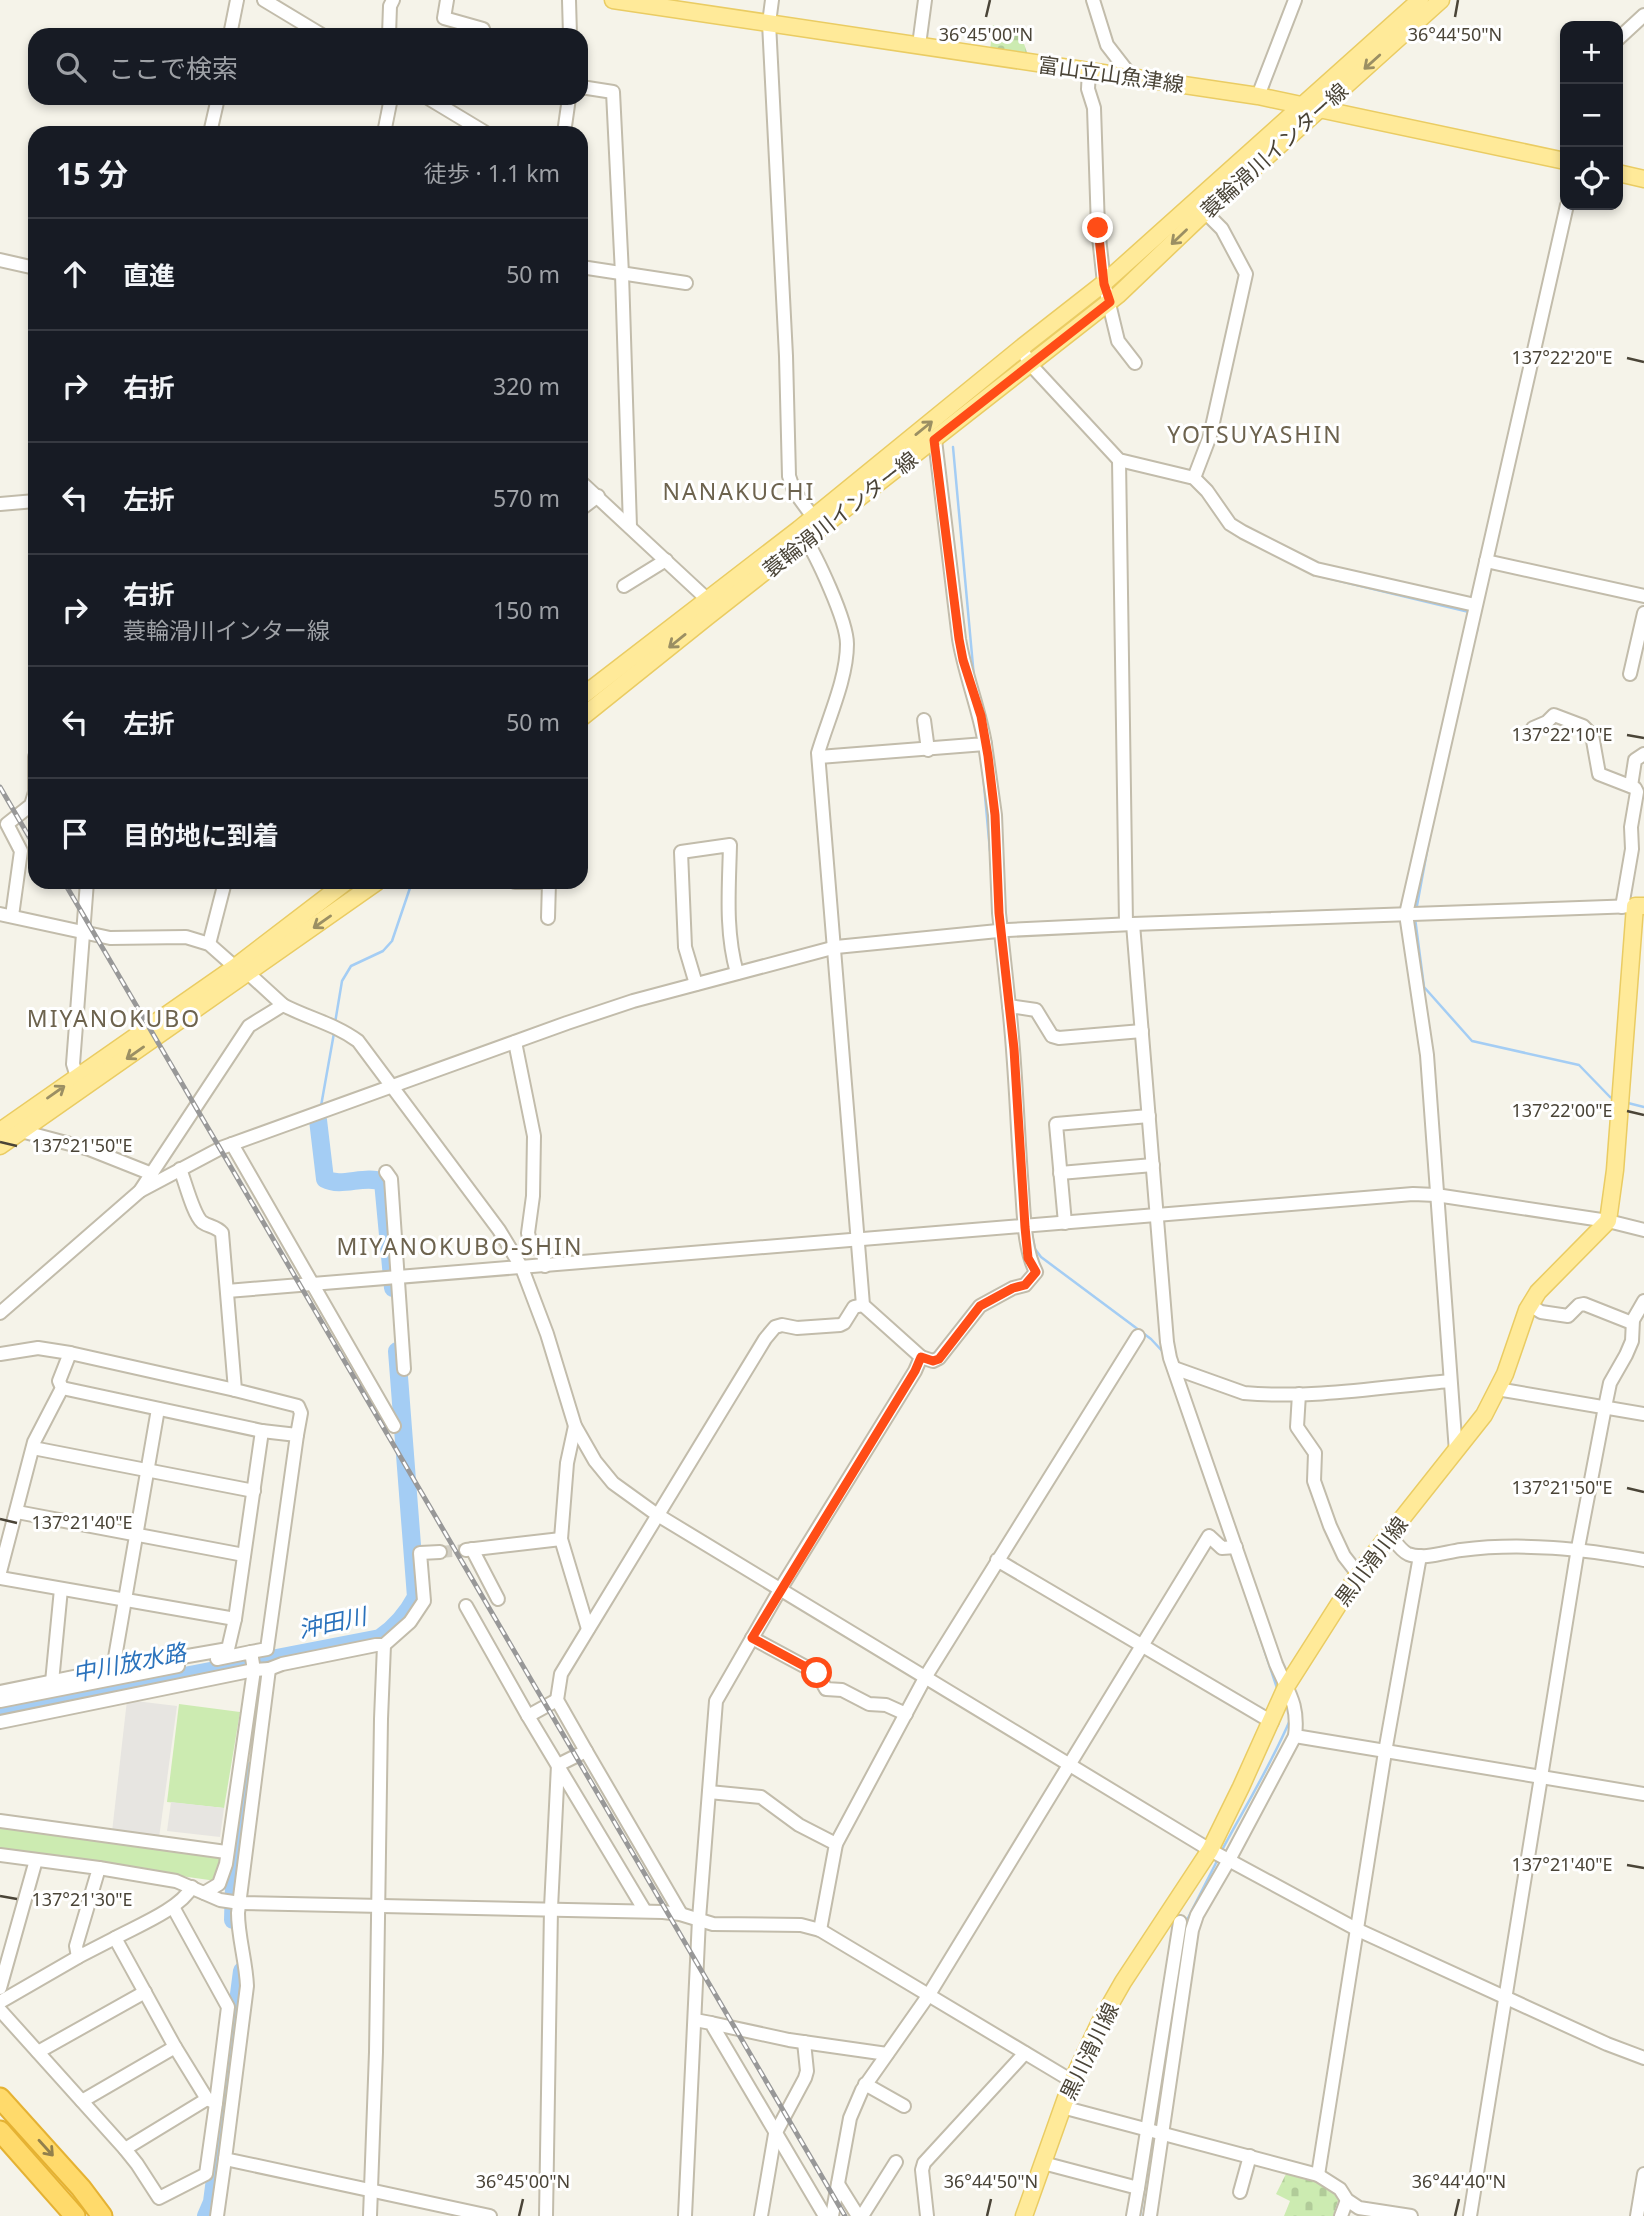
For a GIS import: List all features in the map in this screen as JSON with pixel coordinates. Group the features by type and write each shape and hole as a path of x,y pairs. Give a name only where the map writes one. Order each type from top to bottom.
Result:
{"highway":[{"path":"0,2098 81,2188 102,2216"},
{"path":"0,2131 75,2216"}],"main road":[{"name":"富山立山魚津線","path":"612,0 1258,96 1560,160"},
{"name":"蓑輪滑川インター線","path":"1312,107 1420,0"},
{"name":"蓑輪滑川インター線","path":"588,712 802,534 813,517 1200,207 1312,107 1441,0"},
{"path":"1623,174 1644,179"},
{"name":"蓑輪滑川インター線","path":"588,692 708,600 934,440 1110,302 1200,207"},
{"path":"0,1146 242,970 338,889"},
{"path":"0,1131 77,1077 366,889"},
{"path":"1608,1221 1615,1170 1634,907"},
{"name":"黒川滑川線","path":"1024,2216 1072,2081 1099,2024 1123,1982 1210,1850 1272,1722 1286,1687 1358,1574 1484,1415 1538,1292 1608,1221"}],"street":[{"path":"231,28 237,0"},
{"path":"264,0 310,28"},
{"path":"389,28 390,6 393,0"},
{"path":"447,0 443,18 479,28"},
{"path":"569,0 570,28"},
{"path":"772,0 769,23 786,356 789,476 794,491 813,517"},
{"path":"919,45 925,0"},
{"path":"1093,0 1107,45 1131,76"},
{"path":"1258,96 1295,0"},
{"path":"1623,34 1644,15"},
{"path":"1089,71 1088,89 1094,108 1098,228 1104,284 1118,341 1135,363"},
{"path":"588,88 613,92 630,527"},
{"path":"212,126 216,105"},
{"path":"385,126 390,105"},
{"path":"440,105 474,126"},
{"path":"565,126 568,105"},
{"path":"1194,478 1210,436 1246,274 1222,229 1200,207"},
{"path":"1456,1452 1427,1055 1406,914 1566,210"},
{"path":"0,260 28,266"},
{"path":"588,268 686,283"},
{"path":"1021,348 1030,364 1119,460 1194,478 1207,491 1230,524 1316,569 1475,604"},
{"path":"802,534 836,603 847,641 845,669 828,717 819,757 863,1305 921,1357 933,1361 939,1359 980,1306 1013,1288 1025,1285 1036,1272 1028,1258 1025,1227 1014,1049 1001,931 995,815 981,716 959,639 934,440"},
{"path":"1119,460 1129,924 1142,1031 1167,1342 1236,1547 1298,1717 1295,1736 1197,1915 1192,1930 1154,2215"},
{"path":"588,488 708,600"},
{"path":"588,504 598,496"},
{"path":"0,504 28,502"},
{"path":"624,586 666,560"},
{"path":"1486,561 1644,596"},
{"path":"1630,674 1644,613"},
{"path":"0,1313 140,1191 180,1168 232,1144 633,1001 836,947 1001,931 1129,924 1634,907 1631,827 1637,793 1631,786 1599,774 1592,735 1583,726 1572,724 1555,715 1533,728"},
{"path":"924,720 928,750"},
{"path":"819,757 985,744"},
{"path":"1631,786 1635,760 1644,754"},
{"path":"7,824 28,807"},
{"path":"0,812 21,851 6,915 110,938 186,937 209,944 283,1005 304,1016 336,1027 366,1049 499,1230 522,1268 547,1334 575,1426 595,1461 613,1483 656,1514 1210,1850 1358,1930 1607,2045 1644,2058"},
{"path":"696,984 685,947 681,852 730,845 728,909 731,953 737,973"},
{"path":"77,1077 73,1064 86,889"},
{"path":"209,944 223,889"},
{"path":"547,889 548,918"},
{"path":"140,1191 249,1026 283,1005"},
{"path":"1009,1006 1036,1010 1052,1036 1059,1038 1142,1031"},
{"path":"515,1042 534,1136 533,1196 528,1233 530,1241 543,1253 545,1266"},
{"path":"1065,1223 1056,1124 1149,1116"},
{"path":"21,1132 89,1149 152,1174"},
{"path":"232,1144 394,1426"},
{"path":"1060,1173 1153,1166"},
{"path":"180,1168 202,1222 217,1227 222,1233 236,1390"},
{"path":"386,1172 391,1178 404,1369"},
{"path":"227,1292 1413,1194 1436,1195 1608,1221 1644,1230"},
{"path":"1470,2216 1578,1549 1609,1383 1632,1341 1632,1322 1644,1301"},
{"path":"1530,1306 1541,1312 1568,1316 1579,1305 1584,1304 1632,1322"},
{"path":"681,1914 557,1700 561,1674 656,1514 771,1331 782,1325 797,1328 840,1325 845,1323 854,1307 863,1305"},
{"path":"820,1930 836,1844 926,1676 1138,1336"},
{"path":"0,1354 38,1348 70,1353 298,1406 301,1413 267,1649 0,1702"},
{"path":"0,1572 33,1448 62,1388 59,1381 70,1353"},
{"path":"685,2216 699,1919 716,1701 921,1357"},
{"path":"1174,1368 1244,1393 1299,1394 1450,1381"},
{"path":"62,1388 262,1431 297,1435"},
{"path":"1497,1389 1644,1414"},
{"path":"1299,1394 1297,1427 1315,1453 1314,1481 1339,1546 1358,1574"},
{"path":"113,1670 158,1409"},
{"path":"575,1426 567,1463 561,1539 588,1629"},
{"path":"0,1692 228,1649 235,1619 262,1431"},
{"path":"33,1448 254,1492"},
{"path":"17,1512 244,1555"},
{"path":"1389,1534 1406,1553 1420,1556 1463,1549 1578,1549 1644,1560"},
{"path":"832,2216 850,2118 865,2084 928,1996 1209,1536 1222,1548 1236,1547"},
{"path":"498,1599 469,1549 561,1539"},
{"path":"0,1722 384,1645 410,1622 424,1601 420,1553 440,1552"},
{"path":"1318,2175 1385,1752 1420,1556"},
{"path":"997,1560 1272,1722"},
{"path":"0,1578 235,1619"},
{"path":"52,1682 61,1589"},
{"path":"466,1606 528,1716 645,1911"},
{"path":"752,1638 817,1673 826,1689 842,1690 869,1704 886,1705 906,1714"},
{"path":"370,2216 384,1645"},
{"path":"204,1893 219,1884 226,1864 254,1670 251,1652"},
{"path":"217,2216 247,1986 238,1924 269,1669"},
{"path":"528,1716 557,1700"},
{"path":"248,1706 264,1710"},
{"path":"1295,1736 1644,1794"},
{"path":"558,1765 586,1751"},
{"path":"546,2216 551,1908 558,1765"},
{"path":"709,1791 761,1797 799,1825 836,1844"},
{"path":"0,1821 226,1852"},
{"path":"0,1855 176,1881 220,1900 240,1903 645,1911 681,1914 713,1924 801,1925 820,1930 1072,2081"},
{"path":"0,1988 36,1860"},
{"path":"78,1957 76,1946 99,1868"},
{"path":"0,2002 173,1907 192,1887"},
{"path":"0,2010 125,2149 159,2198 206,2174 211,2101 228,2007 173,1907"},
{"path":"1133,2216 1181,1922"},
{"path":"115,1938 175,2048 211,2101"},
{"path":"38,2052 145,1992"},
{"path":"695,2020 804,2042 887,2054"},
{"path":"711,2023 825,2216"},
{"path":"761,2216 775,2134 807,2071 804,2042"},
{"path":"82,2102 175,2048"},
{"path":"927,2216 922,2170 924,2163 1025,2053"},
{"path":"865,2084 904,2106"},
{"path":"125,2149 211,2101"},
{"path":"1062,2107 1318,2175 1340,2189 1347,2200 1359,2208 1411,2216"},
{"path":"1240,2192 1250,2156"},
{"path":"225,2158 491,2216"},
{"path":"838,2184 860,2216 896,2162"},
{"path":"1043,2163 1138,2188"},
{"path":"1637,2216 1644,2174"},
{"path":"1341,2216 1347,2200"}],"green space":[{"path":"993,25 1017,33 1028,56 990,50"},
{"path":"179,1704 240,1712 224,1808 167,1802"},
{"path":"0,1825 223,1857 216,1881 0,1850"},
{"path":"1288,2170 1316,2180 1334,2192 1339,2198 1333,2216 1284,2216 1290,2201 1276,2194"}],"shaded area":[{"path":"127,1700 177,1706 159,1838 112,1832"},
{"path":"171,1802 224,1808 220,1837 167,1831"}],"waterway":[{"path":"953,447 974,677"},
{"path":"1319,576 1469,612"},
{"path":"1477,631 1479,615"},
{"path":"983,774 990,851"},
{"path":"1416,911 1430,835"},
{"path":"335,1023 342,981 351,966 383,951 392,941 410,889"},
{"path":"1415,918 1424,987 1472,1041 1579,1065 1615,1099"},
{"path":"321,1106 334,1033"},
{"path":"1628,1103 1644,1107"},
{"name":"沖田川","path":"318,1120 325,1179 339,1182 369,1179 383,1182 393,1288"},
{"path":"1031,1230 1035,1249 1041,1257 1151,1339 1164,1353"},
{"name":"沖田川","path":"0,1712 380,1638 391,1629 405,1615 416,1597 397,1351"},
{"path":"1249,1605 1277,1688"},
{"path":"1222,1850 1290,1720"},
{"name":"沖田川","path":"233,1920 234,1885 251,1771"},
{"path":"1154,2126 1187,1920 1218,1859"},
{"name":"沖田川","path":"206,2216 212,2202 242,1971"},
{"path":"1140,2216 1153,2136"}],"tunnel":[{"path":"440,1552 466,1550"}],"railway":[{"path":"0,787 28,835"},
{"path":"68,889 845,2216"}],"district":[{"name":"YOTSUYASHIN","path":"1255,434"},
{"name":"NANAKUCHI","path":"739,491"},
{"name":"MIYANOKUBO","path":"114,1018"},
{"name":"MIYANOKUBO-SHIN","path":"460,1246"}],"route":[{"path":"817,1673 752,1638 921,1357 933,1361 939,1359 980,1306 1013,1288 1025,1285 1036,1272 1028,1258 1028,1233 1025,1227 1014,1049 999,913 995,815 988,756 981,716 959,639 938,454 934,440 1110,302 1104,284 1098,228"}],"water label":[{"name":"中川放水路","path":"129,1662"}]}
